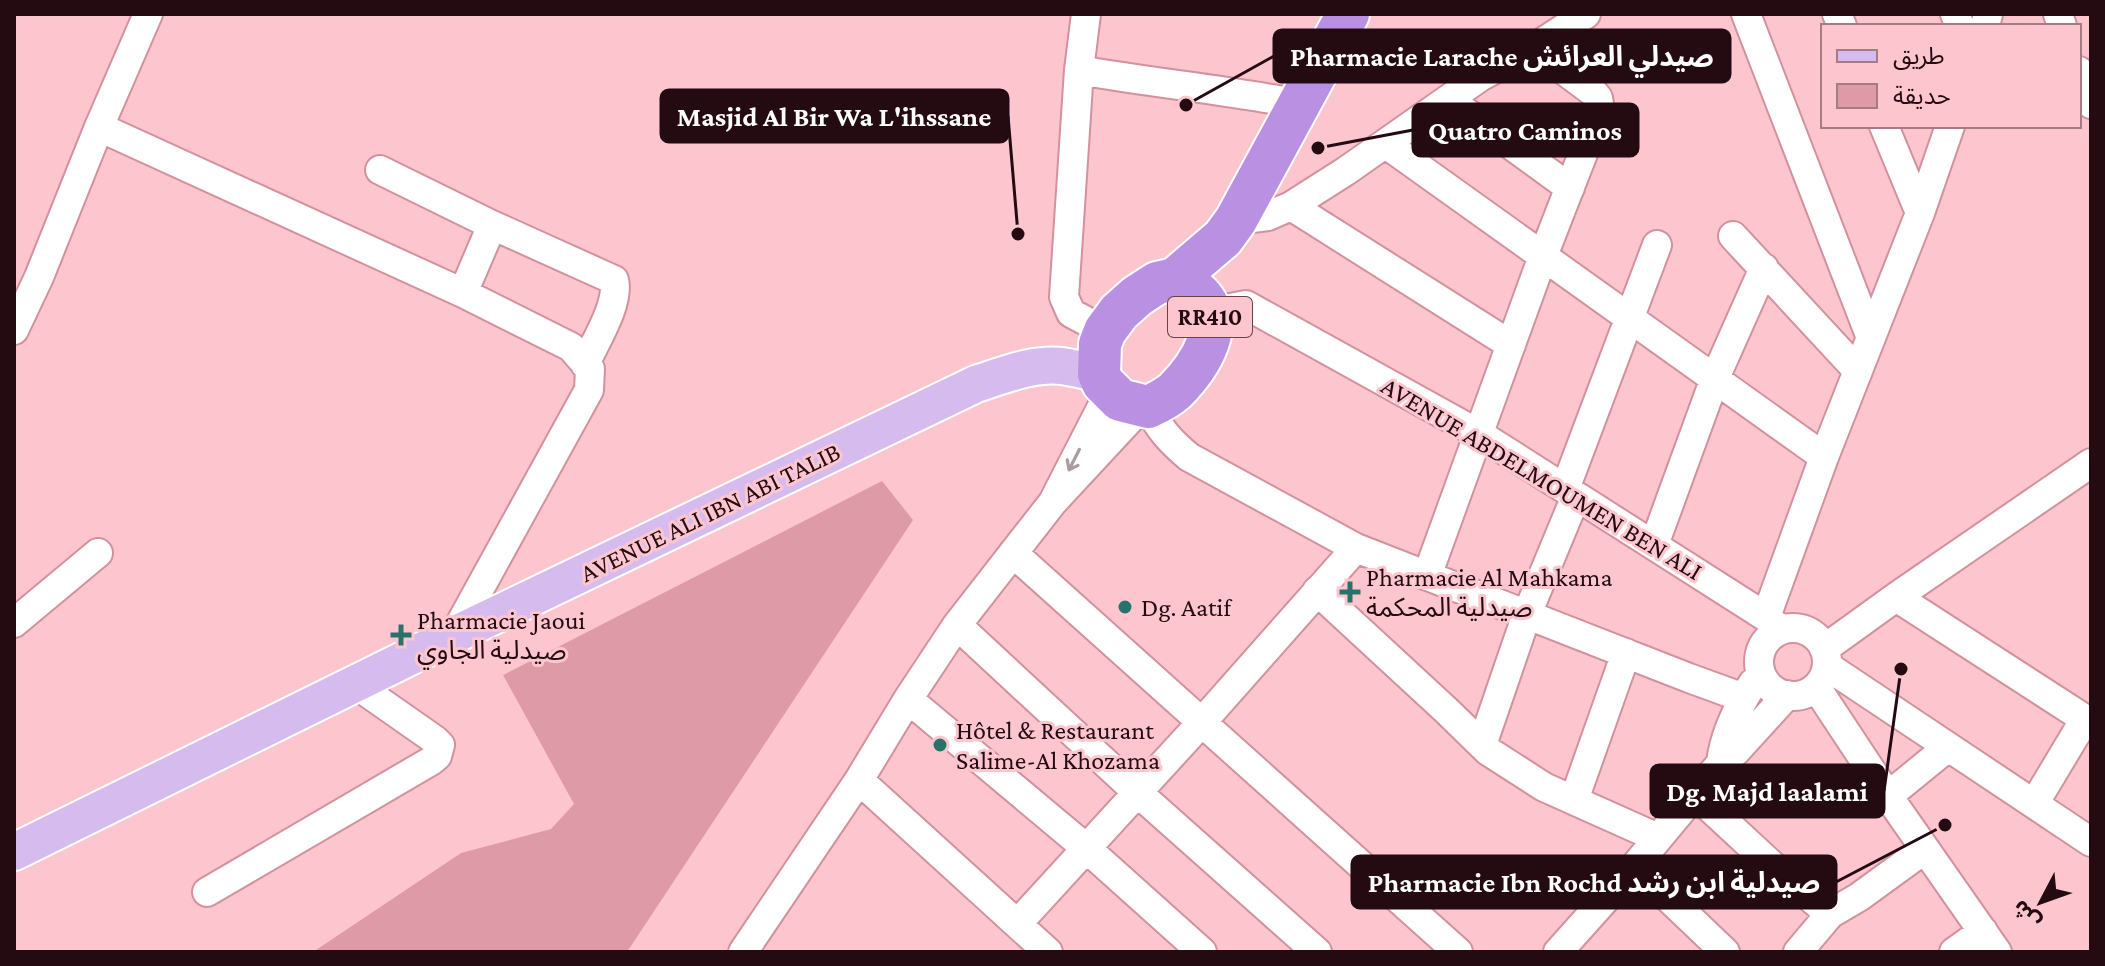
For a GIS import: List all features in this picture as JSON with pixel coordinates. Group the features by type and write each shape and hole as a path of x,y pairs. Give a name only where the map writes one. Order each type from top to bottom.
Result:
{"highway":[{"name":"RR410","path":"1229,229 1175,279 1157,283 1119,312 1117,375 1163,400 1174,391 1206,349 1211,331 1210,312 1229,229 1348,14"},
{"name":"RR410","path":"1175,279 1190,286 1205,300 1210,312"}],"main road":[{"name":"AVENUE ALI IBN ABI TALIB","path":"14,852 454,635 976,384 1012,372 1047,366 1117,375"}],"street":[{"path":"14,330 148,14"},
{"path":"1086,14 1079,70 1064,297 1071,313 1171,442 1189,457 1356,548 1744,698"},
{"path":"1229,229 1291,206 1480,77 1534,48 1586,14"},
{"path":"1746,14 1871,338"},
{"path":"1427,576 1600,105 1593,92 1534,48"},
{"path":"1079,70 1300,104"},
{"path":"2081,76 2091,104"},
{"path":"1449,100 1570,188"},
{"path":"99,127 463,293 571,347 590,369 589,390 454,635"},
{"path":"1885,128 1920,213"},
{"path":"1949,128 1920,213 1824,457 1774,623 1760,655 1761,672 1771,687 1787,695 1807,693 1822,667 1896,597 2091,463"},
{"path":"1386,144 1824,457"},
{"path":"380,170 614,280 613,302 585,364"},
{"path":"1291,206 1511,345"},
{"path":"463,293 492,225"},
{"path":"1733,236 1858,371"},
{"path":"1482,745 1629,317 1657,245"},
{"path":"1654,545 1715,378 1764,268"},
{"name":"AVENUE ABDELMOUMEN BEN ALI","path":"1210,312 1246,305 1479,434 1774,623 1807,631 1820,642 1822,667 1888,796 1990,942"},
{"path":"743,952 859,780 957,625 1053,502 1117,375"},
{"path":"1018,923 1356,548"},
{"path":"14,623 98,553"},
{"path":"1013,553 1458,952"},
{"path":"1317,591 1507,765 1544,787 1658,838"},
{"path":"1896,597 2085,712 2034,804"},
{"path":"957,625 1137,792 1317,952"},
{"path":"1574,800 1626,653"},
{"path":"1822,667 2091,842"},
{"path":"1721,763 1725,740 1744,698 1761,672"},
{"path":"207,892 437,756 440,745 435,740 355,684"},
{"path":"1558,952 1721,763 1736,751 1787,695"},
{"path":"908,699 1086,848 1202,952"},
{"path":"1888,796 1948,747"},
{"path":"859,780 1048,952"},
{"path":"1695,794 1830,914"},
{"path":"1798,952 1830,914 1925,849"},
{"path":"1635,866 1725,952"},
{"path":"1954,952 1990,942"}],"green space":[{"path":"882,481 913,520 627,952 313,952 461,853 551,829 574,804 503,675"}],"place":[{"name":"Pharmacie Larache صيدلي العرائش","path":"1186,105"},
{"name":"Quatro Caminos","path":"1318,148"},
{"name":"Masjid Al Bir Wa L'ihssane","path":"1018,234"},
{"name":"Pharmacie Al Mahkama صيدلية المحكمة","path":"1350,592"},
{"name":"Dg. Aatif","path":"1125,607"},
{"name":"Pharmacie Jaoui صيدلية الجاوي","path":"401,635"},
{"name":"Dg. Majd laalami","path":"1901,669"},
{"name":"Hôtel & Restaurant Salime-Al Khozama","path":"940,745"},
{"name":"Pharmacie Ibn Rochd صيدلية ابن رشد","path":"1945,825"}]}
